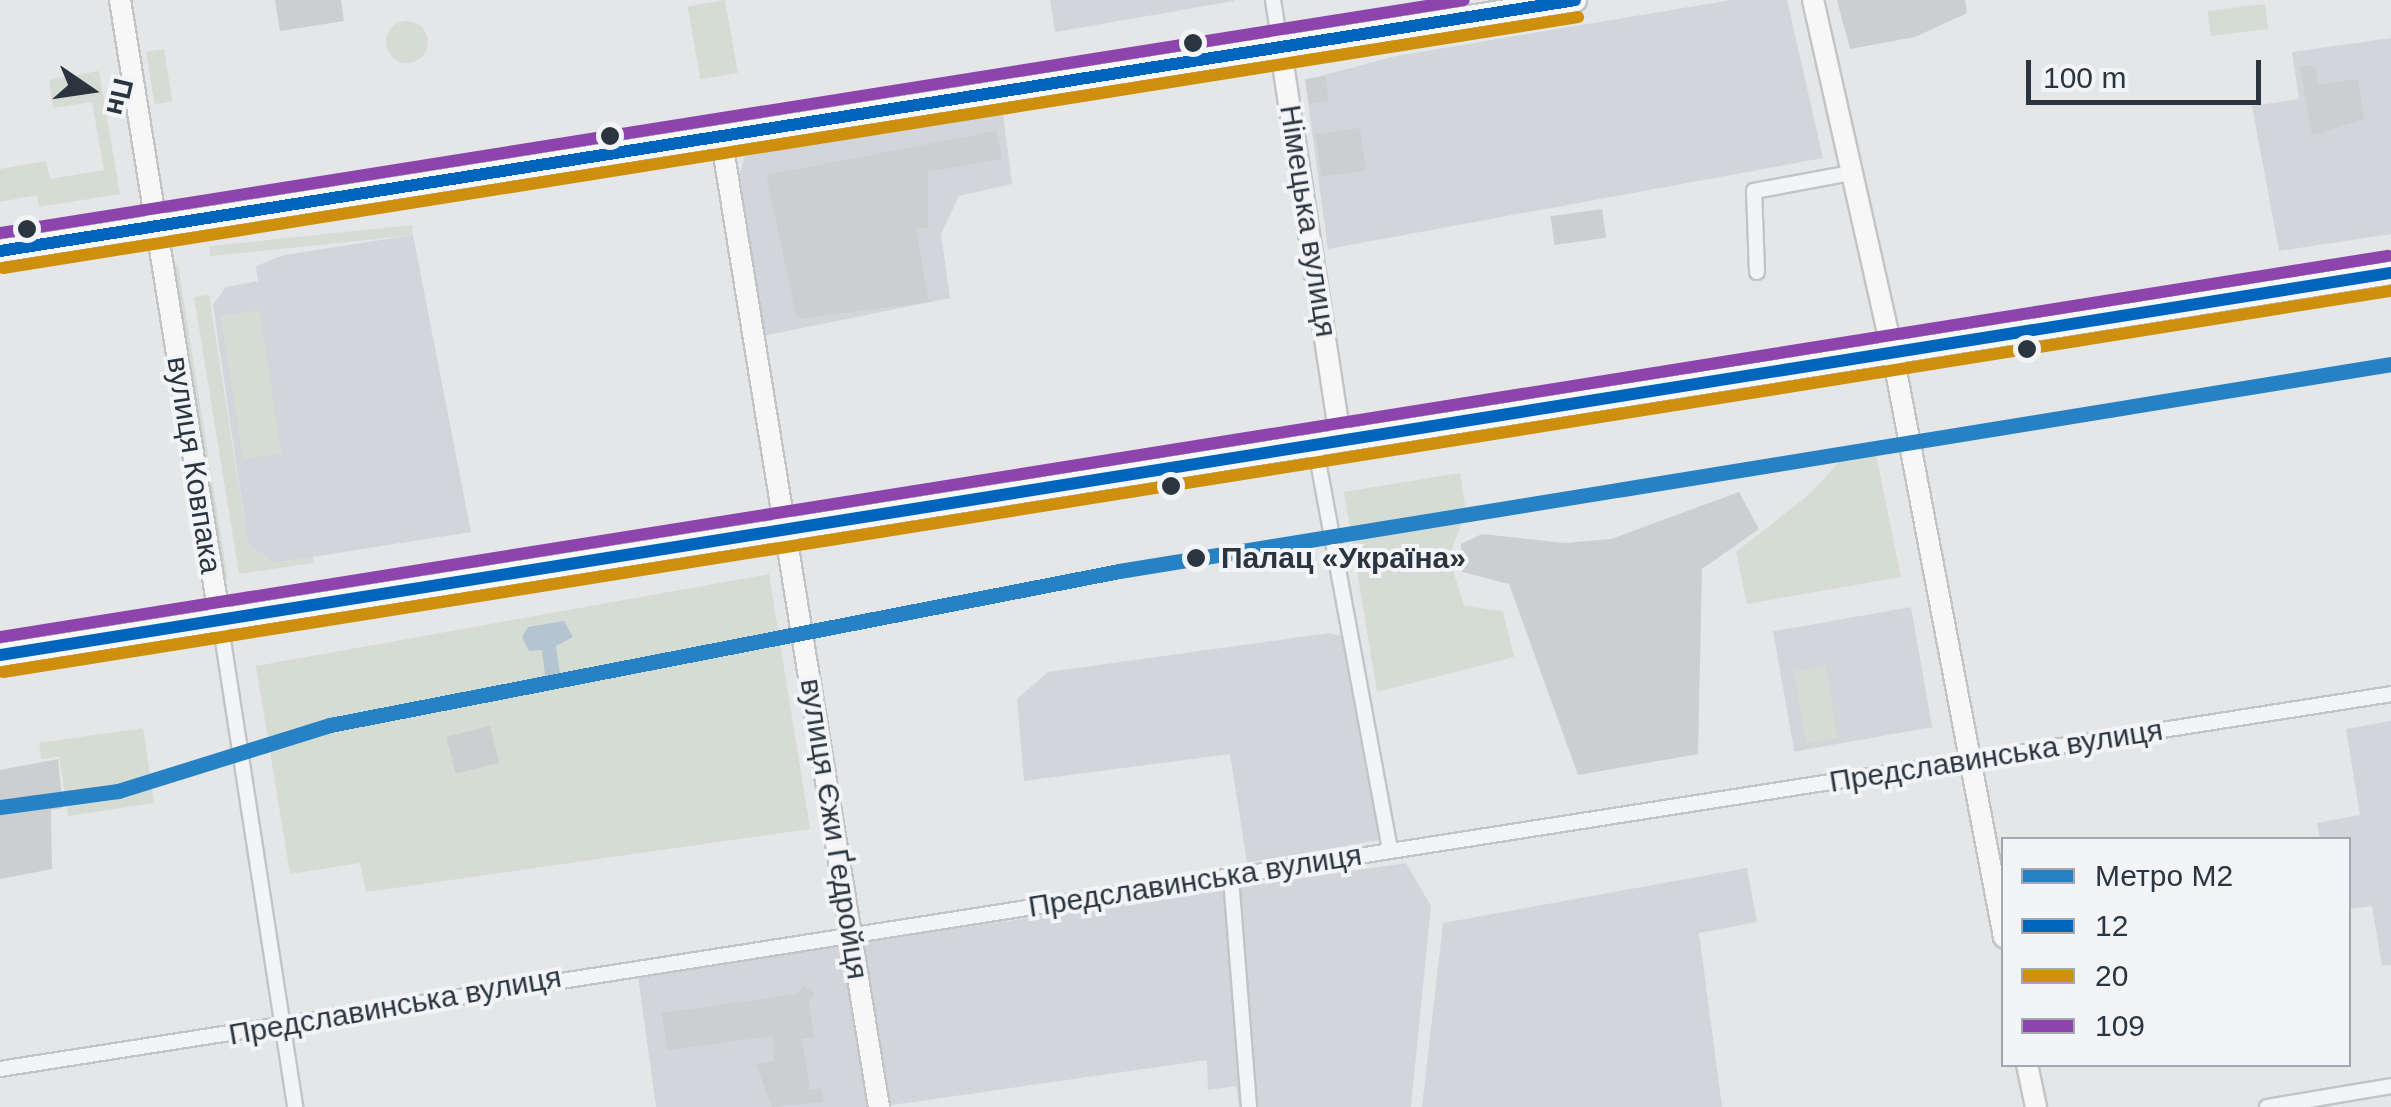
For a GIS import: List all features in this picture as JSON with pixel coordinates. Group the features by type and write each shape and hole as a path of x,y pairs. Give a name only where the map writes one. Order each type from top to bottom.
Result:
{"main road":[{"path":"0,251 1281,51 1575,0"},
{"path":"0,655 2391,273"}],"street":[{"name":"вулиця Ковпака","path":"120,0 295,1107"},
{"name":"Німецька вулиця","path":"1273,0 1341,441"},
{"path":"1813,0 1892,350 2001,921"},
{"name":"вулиця Єжи Ґедройця","path":"721,136 879,1107"},
{"path":"1758,272 1754,191 1851,174"},
{"path":"1315,445 1390,850"},
{"name":"Предславинська вулиця","path":"0,1069 849,932 1232,878 2391,694"},
{"path":"1232,878 1249,1107"},
{"path":"2029,1067 2036,1107"},
{"path":"2268,1107 2391,1086"}],"shaded area":[{"path":"725,0 738,73 700,79 688,7"},
{"path":"1050,0 1234,0 1234,1 1055,32"},
{"path":"1731,0 1787,0 1823,158 1328,249 1305,80 1396,56"},
{"path":"2265,4 2268,29 2210,36 2207,11"},
{"path":"407,21 422,27 428,42 422,57 407,63 392,57 386,42 392,27"},
{"path":"2391,38 2391,234 2279,251 2252,106 2299,99 2292,52"},
{"path":"164,49 172,101 155,104 146,52"},
{"path":"99,71 120,194 39,207 37,195 0,202 0,169 46,161 50,179 104,170 92,102 53,108 49,80"},
{"path":"1003,113 1012,184 959,196 941,234 950,298 763,336 739,176 745,156"},
{"path":"412,225 413,235 210,256 209,246"},
{"path":"413,235 471,532 274,563 248,544 213,305 226,287 258,281 256,266 284,255"},
{"path":"178,265 228,578 220,579 170,266"},
{"path":"209,295 248,544 274,563 313,557 313,563 239,574 194,297"},
{"path":"259,310 282,453 243,459 220,316"},
{"path":"1875,449 1901,577 1747,604 1736,552 1811,493 1846,454"},
{"path":"1460,473 1466,511 1449,557 1464,606 1503,611 1514,657 1377,692 1344,492"},
{"path":"769,574 810,829 366,892 360,863 290,874 256,666"},
{"path":"1911,607 1932,727 1794,751 1773,631"},
{"path":"1329,633 1341,636 1379,840 1247,863 1230,754 1024,781 1017,699 1048,672"},
{"path":"1826,666 1837,738 1806,743 1794,671"},
{"path":"2391,721 2391,965 2382,966 2372,906 2351,909 2351,837 2320,837 2317,823 2360,815 2346,729"},
{"path":"143,728 154,803 68,816 59,757 41,759 39,743"},
{"path":"1406,863 1431,906 1411,1107 1239,1107 1236,1086 1208,1090 1207,1060 885,1106 863,942"},
{"path":"1747,868 1757,922 1699,933 1722,1107 1422,1107 1443,923"},
{"path":"841,944 868,1107 656,1107 638,976"}],"water":[{"path":"564,621 573,637 556,646 561,682 546,684 542,650 529,651 522,637 528,627"}],"building":[{"path":"275,0 341,0 344,21 280,31"},
{"path":"1837,0 1965,0 1967,13 1915,37 1850,49"},
{"path":"2315,65 2318,85 2358,79 2364,119 2312,135 2300,67"},
{"path":"1325,76 1329,101 1309,104 1305,79"},
{"path":"1360,128 1366,171 1321,177 1315,134"},
{"path":"996,131 1002,159 928,172 928,227 916,229 929,302 797,319 766,175"},
{"path":"1602,209 1606,238 1555,245 1551,216"},
{"name":"Палац «Україна»","path":"1739,492 1759,529 1702,569 1698,754 1578,775 1509,584 1462,572 1461,544 1482,534 1564,543 1611,539"},
{"path":"490,726 499,763 456,774 446,737"},
{"path":"58,759 63,808 51,810 52,869 0,879 0,770"},
{"path":"804,986 815,994 809,1002 814,1037 802,1039 810,1090 821,1088 824,1102 772,1107 756,1064 774,1061 773,1036 667,1050 662,1013 797,994"}],"metro line":[{"name":"M2","path":"0,807 118,791 330,725 1119,571 2391,364"}],"transit line":[{"name":"109","path":"0,233 1464,0"},
{"name":"12","path":"0,251 1575,0"},
{"name":"20","path":"3,268 1578,17"},
{"name":"109","path":"0,637 2388,256"},
{"name":"12","path":"0,655 2391,273"},
{"name":"20","path":"3,672 2391,291"}],"place":[{"name":"Палац «Україна»","path":"1196,558"}]}
